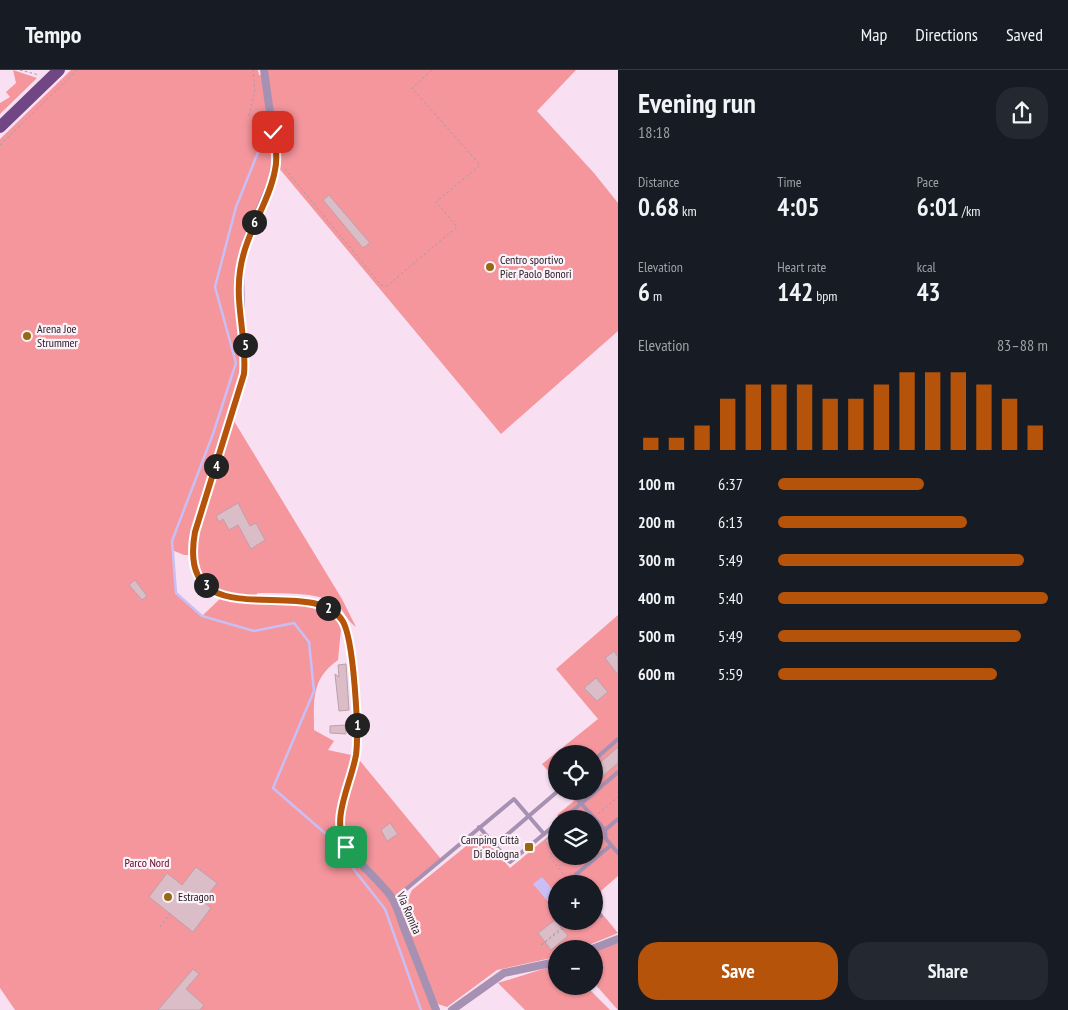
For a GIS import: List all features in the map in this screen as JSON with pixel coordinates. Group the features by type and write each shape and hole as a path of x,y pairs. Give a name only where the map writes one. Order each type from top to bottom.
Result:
{"main road":[{"path":"0,128 59,70"}],"street":[{"name":"Via Romita","path":"264,70 276,156 276,169 247,239 243,256 239,290 245,353 244,374 195,532 192,555 194,564 203,581 224,595 268,601 312,603 330,609 342,619 350,643 357,737 356,756 340,820 341,838 393,900 436,1010"},
{"path":"603,945 618,939"},
{"path":"452,1010 504,973 548,964"}],"lane":[{"path":"603,752 618,740"},
{"path":"573,810 618,772"},
{"path":"393,900 514,799 544,834"},
{"path":"495,845 548,800"},
{"path":"577,800 586,810"},
{"path":"618,819 604,830 606,839 618,853"},
{"path":"480,827 510,862 548,831"},
{"path":"575,875 611,845"}],"path":[{"path":"20,70 41,75"},
{"path":"0,145 77,70"},
{"path":"250,116 255,87 253,70"},
{"path":"285,169 382,285 387,286 457,227 436,202 480,165 412,88 432,70"},
{"path":"602,810 618,796"},
{"path":"558,867 565,875"},
{"path":"160,927 170,914"},
{"path":"558,930 541,945 560,930"}],"green space":[{"path":"13,70 37,78 0,114 0,103 10,97 6,92 16,83"},
{"name":"Parco Nord","path":"71,70 258,70 259,75 262,75 269,118 268,130 272,122 266,70 576,70 537,111 594,173 618,203 618,331 501,434 278,167 277,160 243,256 245,347 231,426 234,421 342,599 356,627 336,604 319,597 298,594 258,593 252,599 312,603 342,619 338,660 323,675 316,691 314,700 314,730 334,741 328,750 356,756 441,859 393,900 436,1010 15,1010 0,988 0,139","holes":["172,550 184,555 193,555 208,586 224,595 202,616 176,593"]},
{"path":"618,615 618,876 603,889 603,875 548,875 548,930 603,930 603,915 618,933 601,940 548,940 548,959 497,970 447,1007 438,1004 401,914 412,890 481,834 510,868 548,837 548,865 603,865 603,810 563,810 573,800 603,800 603,745 566,745 598,719 556,669"},
{"path":"548,759 548,771 542,764"},
{"path":"618,943 618,1010 603,993 603,949"},
{"path":"548,967 548,995 595,995 610,1010 525,1010 498,983"}],"shaded area":[{"path":"542,877 548,884 548,902 533,884"}],"building":[{"path":"329,195 370,243 363,248 323,200"},
{"path":"238,503 250,526 256,523 265,540 251,549 238,525 229,530 223,519 219,522 216,516"},
{"path":"135,580 147,596 142,600 129,585"},
{"path":"614,651 618,657 618,675 605,658"},
{"path":"346,664 349,710 339,711 335,674 339,677 338,665"},
{"path":"596,678 608,692 597,701 584,688"},
{"path":"345,725 346,734 330,733 330,726"},
{"path":"618,747 618,763 603,776 603,760"},
{"path":"390,823 398,834 387,841 381,830"},
{"path":"196,867 217,883 203,901 211,908 193,932 149,897 167,873 182,885"},
{"path":"548,925 548,930 563,930 568,936 563,940 548,940 548,946 538,933"},
{"path":"193,969 199,974 186,989 204,1005 200,1010 158,1010"}],"waterway":[{"path":"269,125 236,207 215,287 236,363 213,434 172,541 176,593 202,616 254,631 294,623 309,642 314,691 273,788 326,834 385,909 421,1010"}],"place":[{"name":"Centro sportivo Pier Paolo Bonori","path":"490,267"},
{"name":"Arena Joe Strummer","path":"27,336"},
{"name":"Camping Città Di Bologna","path":"529,847"},
{"name":"Estragon","path":"168,897"}],"route":[{"path":"273,132 276,169 247,239 240,272 239,290 245,347 244,374 195,532 192,555 194,564 203,581 215,591 224,595 268,601 320,604 330,609 342,619 350,643 357,731 356,756 340,820 341,838 346,847"}]}
